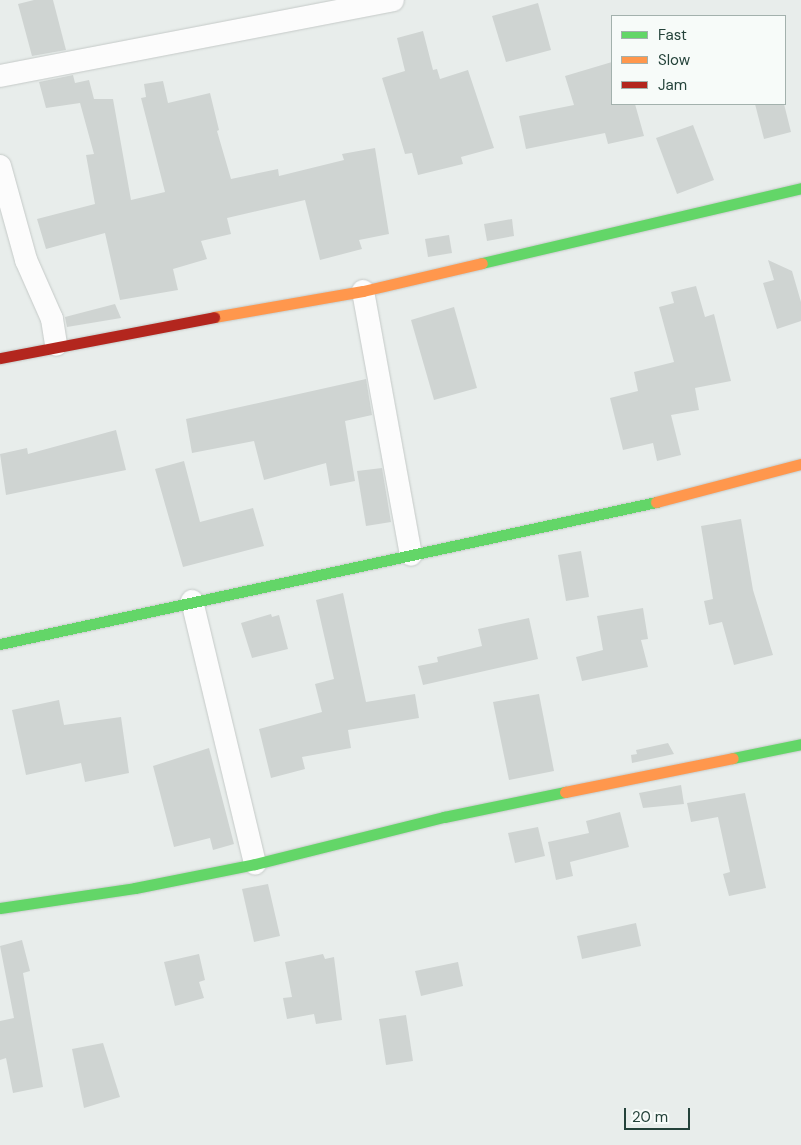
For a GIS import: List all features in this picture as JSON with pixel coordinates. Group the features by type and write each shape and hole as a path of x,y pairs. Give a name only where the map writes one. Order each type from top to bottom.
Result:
{"street":[{"path":"0,76 393,0"},
{"path":"0,166 26,260 52,319 56,345"},
{"path":"0,358 56,345 363,291 801,188"},
{"path":"363,291 411,556"},
{"path":"0,644 656,502 801,464"},
{"path":"192,601 255,864"},
{"path":"0,908 135,888 255,864 444,817 801,744"}],"building":[{"path":"34,0 53,0 66,50 32,56 18,4"},
{"path":"538,3 551,50 506,62 492,16"},
{"path":"423,31 433,70 437,69 440,79 468,70 494,148 461,157 463,164 418,175 412,153 405,154 382,78 405,71 397,38"},
{"path":"611,62 611,105 635,105 644,136 608,144 605,133 526,149 519,116 574,105 565,76"},
{"path":"73,75 75,83 89,80 94,99 113,99 131,200 165,192 141,98 146,97 144,84 163,81 168,103 210,93 219,130 217,131 231,179 278,169 279,176 344,160 342,154 375,148 389,234 359,240 362,249 320,260 305,200 227,218 231,234 201,241 207,259 173,269 178,290 120,300 105,233 46,249 37,219 95,204 86,155 94,154 80,103 46,108 39,82"},
{"path":"755,105 784,105 791,132 764,139"},
{"path":"693,125 714,180 677,194 656,138"},
{"path":"512,219 514,236 487,241 484,224"},
{"path":"449,235 452,253 428,257 425,239"},
{"path":"768,260 792,271 801,302 801,321 777,329 763,283 774,280"},
{"path":"696,286 705,317 714,314 731,381 695,388 699,410 671,415 681,455 657,461 653,443 623,450 610,398 638,391 634,372 674,362 659,307 674,303 671,292"},
{"path":"115,304 121,318 67,327 65,317"},
{"path":"454,307 477,388 434,400 411,320"},
{"path":"366,379 372,415 345,421 355,481 330,486 326,463 264,480 254,441 192,453 186,419"},
{"path":"116,430 126,470 6,495 0,454 27,448 28,454"},
{"path":"184,461 200,522 253,508 264,546 183,567 155,469"},
{"path":"382,468 391,522 366,526 357,471"},
{"path":"741,519 753,590 773,655 734,665 722,622 709,625 704,601 713,599 701,526"},
{"path":"581,551 589,597 566,601 558,555"},
{"path":"343,593 366,702 415,694 419,718 348,730 351,748 302,757 305,769 271,778 259,729 322,712 315,684 334,679 316,600"},
{"path":"643,608 648,639 641,640 648,667 582,681 576,657 603,650 597,616"},
{"path":"271,614 272,617 279,615 288,649 252,658 241,623"},
{"path":"529,618 538,659 423,685 418,666 438,662 437,657 482,646 478,629"},
{"path":"539,694 554,771 509,780 493,702"},
{"path":"59,700 64,725 121,717 129,773 85,782 81,763 26,775 12,710"},
{"path":"668,743 674,754 632,763 631,755 637,754 636,750"},
{"path":"209,748 234,844 213,850 210,838 174,847 153,766"},
{"path":"681,785 684,804 643,808 639,793"},
{"path":"745,793 766,888 729,896 723,874 730,872 718,817 691,822 687,803"},
{"path":"620,812 629,847 570,862 573,876 556,880 548,842 589,833 586,821"},
{"path":"538,827 545,856 515,863 508,833"},
{"path":"268,884 280,936 254,942 242,889"},
{"path":"636,923 641,946 582,959 577,936"},
{"path":"22,940 30,971 23,973 43,1087 13,1093 6,1058 0,1060 0,1021 14,1018 0,946"},
{"path":"199,954 205,980 199,982 204,998 175,1006 164,962"},
{"path":"323,954 325,959 334,957 342,1020 316,1024 314,1014 287,1019 283,998 292,997 285,962"},
{"path":"458,962 463,986 421,996 415,971"},
{"path":"406,1015 413,1061 386,1065 379,1019"},
{"path":"103,1043 120,1097 84,1108 72,1049"}],"traffic: fast":[{"path":"482,263 801,188"},
{"path":"0,644 656,502"},
{"path":"733,758 801,744"},
{"path":"0,908 135,888 255,864 444,817 565,792"}],"traffic: slow":[{"path":"214,317 363,291 482,263"},
{"path":"656,502 801,464"},
{"path":"565,792 733,758"}],"traffic: jam":[{"path":"0,358 214,317"}]}
